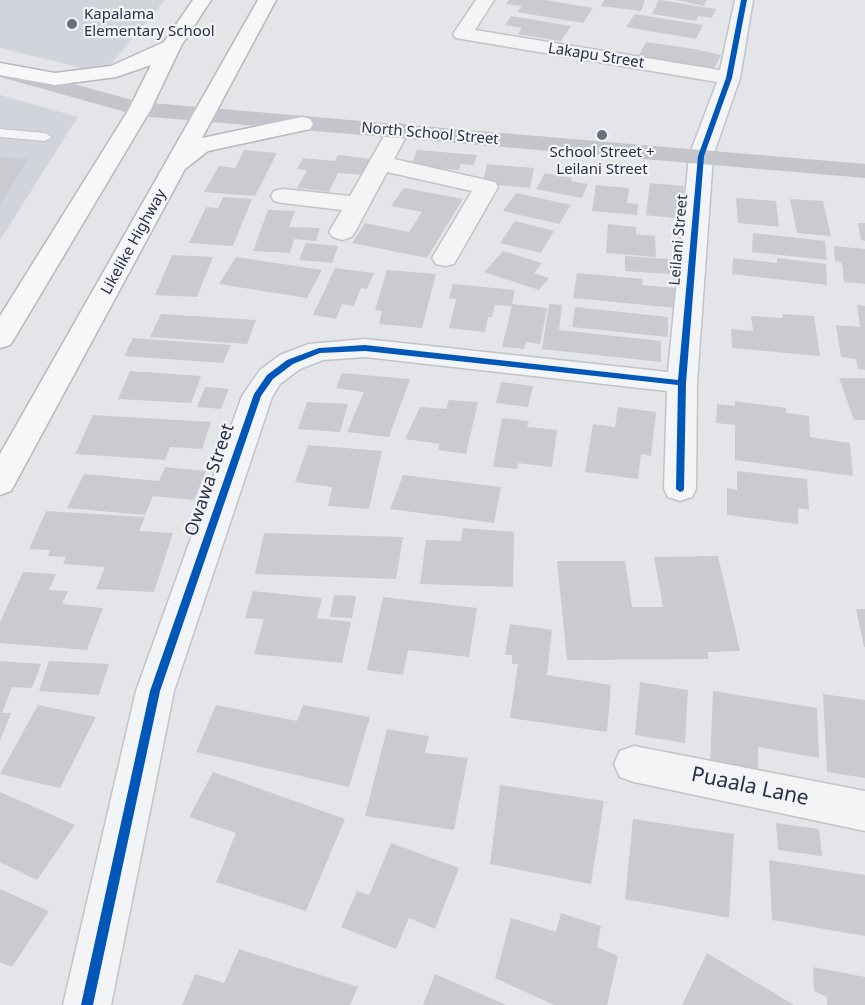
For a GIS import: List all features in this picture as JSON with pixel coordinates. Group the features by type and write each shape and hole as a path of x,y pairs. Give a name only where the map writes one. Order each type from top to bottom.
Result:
{"highway":[{"path":"0,339 140,109 171,46 202,0"},
{"name":"Likelike Highway","path":"0,483 267,0"},
{"path":"0,69 55,79 76,78 116,71 145,60 171,46"},
{"path":"177,164 200,146 224,138 302,124"}],"main road":[{"name":"North School Street","path":"0,69 104,101 140,109 865,171"}],"street":[{"name":"Lakapu Street","path":"485,0 463,34 729,78"},
{"name":"Leilani Street","path":"680,489 682,383 701,156 729,78 744,0"},
{"path":"342,232 398,131"},
{"path":"380,163 486,187 445,258"},
{"path":"283,196 357,204"},
{"name":"Owawa Street","path":"87,1005 155,691 257,396 270,377 290,362 319,351 365,348 682,383"},
{"name":"Puaala Lane","path":"634,764 865,811"}],"lane":[{"path":"0,133 45,137"}],"shaded area":[{"name":"Kapalama Elementary School","path":"0,0 165,0 103,73 0,48"},
{"path":"0,95 78,117 0,240"}],"building":[{"path":"509,0 545,0 593,8 583,23 517,12 522,6 506,4"},
{"path":"604,0 645,0 641,11 601,6"},
{"path":"659,0 716,9 712,18 698,16 696,21 652,14"},
{"path":"677,0 707,0 704,6"},
{"path":"635,14 703,25 696,39 626,27"},
{"path":"511,16 571,26 561,41 518,34 522,28 505,25"},
{"path":"646,42 721,55 715,67 710,69 638,57"},
{"path":"244,150 277,153 255,196 204,192 219,166 235,168"},
{"path":"417,150 477,155 474,165 461,164 459,170 411,166"},
{"path":"338,155 371,159 364,175 338,173 329,192 297,188 307,170 297,169 303,158 335,161"},
{"path":"0,157 28,159 0,205"},
{"path":"487,164 534,168 530,188 497,185 497,182 483,181"},
{"path":"545,173 572,178 571,181 588,184 582,198 536,189"},
{"path":"650,183 684,186 681,219 646,215"},
{"path":"596,185 629,188 627,203 638,204 637,215 592,211"},
{"path":"404,188 463,199 427,258 352,243 365,223 409,232 422,212 391,206"},
{"path":"516,193 571,205 559,224 503,211"},
{"path":"223,197 252,199 233,246 189,243 206,207 218,208"},
{"path":"736,198 776,201 779,227 738,223"},
{"path":"790,199 823,201 831,236 797,233"},
{"path":"268,210 295,211 289,227 320,228 316,241 294,239 290,253 253,251"},
{"path":"515,221 554,231 541,253 500,243"},
{"path":"858,223 865,223 865,241 861,240"},
{"path":"608,224 636,227 636,234 655,236 656,257 606,253"},
{"path":"753,233 825,241 827,260 752,252"},
{"path":"306,243 338,246 332,263 299,260"},
{"path":"834,246 865,249 865,284 844,282 842,263 835,261"},
{"path":"503,251 542,263 534,273 549,278 539,290 484,272"},
{"path":"172,255 213,257 197,297 155,295"},
{"path":"625,256 669,259 670,274 625,271"},
{"path":"236,257 322,270 307,298 219,284"},
{"path":"733,258 777,263 777,258 826,264 827,285 732,274"},
{"path":"335,268 374,273 367,289 361,288 354,306 342,304 336,319 313,315"},
{"path":"387,270 436,274 422,328 379,324 382,311 375,310"},
{"path":"577,273 643,279 642,285 676,288 676,308 573,298"},
{"path":"453,284 515,290 512,304 547,308 540,344 526,342 524,349 502,347 512,306 495,305 492,317 488,317 485,332 449,328 456,299 449,298"},
{"path":"549,304 562,305 559,330 661,341 661,362 542,349"},
{"path":"857,305 865,306 865,370 858,369 856,359 841,357 836,325 860,327"},
{"path":"575,307 668,317 668,337 572,327"},
{"path":"161,314 256,320 247,344 150,337"},
{"path":"782,314 814,316 820,356 732,348 731,329 753,331 751,316 783,318"},
{"path":"133,338 231,345 223,363 124,356"},
{"path":"130,371 201,376 191,403 118,399"},
{"path":"342,373 410,379 389,437 347,432 364,392 336,388"},
{"path":"839,378 865,378 865,420 854,420"},
{"path":"501,382 533,386 528,407 496,403"},
{"path":"205,387 229,389 221,409 197,407"},
{"path":"449,400 478,402 466,454 438,450 440,444 405,439 420,407 446,409"},
{"path":"735,401 786,408 786,413 809,416 810,437 850,443 853,476 735,460 735,425 716,423 717,404 735,406"},
{"path":"307,402 348,404 340,432 298,429"},
{"path":"618,407 656,412 651,456 641,454 638,479 585,472 593,424 615,427"},
{"path":"93,415 211,422 202,449 170,447 165,460 75,454"},
{"path":"502,418 529,421 527,427 557,430 552,467 518,463 517,469 493,467"},
{"path":"308,445 382,451 369,509 328,506 332,487 295,482"},
{"path":"165,467 206,471 194,500 153,496 145,515 67,508 84,474 159,481"},
{"path":"737,471 807,479 809,510 798,508 798,524 727,515 727,488 737,490"},
{"path":"403,475 501,487 494,523 390,509"},
{"path":"46,511 145,517 139,531 173,533 154,592 96,589 105,567 63,564 66,557 48,556 50,550 29,549"},
{"path":"463,528 514,532 513,587 420,584 426,540 461,541"},
{"path":"264,533 403,537 396,579 255,574"},
{"path":"718,556 740,651 707,652 709,659 567,660 557,561 625,561 632,607 663,607 654,557"},
{"path":"23,572 56,574 49,590 68,591 62,604 103,608 87,650 0,643 0,622"},
{"path":"253,591 322,598 317,618 351,622 342,663 254,654 264,619 245,618"},
{"path":"334,595 356,596 352,618 330,617"},
{"path":"383,597 477,608 469,657 408,650 403,675 367,670"},
{"path":"856,609 865,609 865,647 864,647"},
{"path":"510,624 552,630 547,675 611,685 607,732 510,718 518,664 512,664 512,655 505,655"},
{"path":"0,661 41,664 32,688 12,687 2,713 11,713 0,741"},
{"path":"49,661 109,664 99,695 39,691"},
{"path":"640,682 688,690 685,743 635,735"},
{"path":"713,691 817,708 819,758 758,747 758,774 710,766"},
{"path":"823,694 865,700 865,778 827,772"},
{"path":"38,705 96,717 60,788 0,774"},
{"path":"216,705 297,721 303,705 370,717 349,787 196,752"},
{"path":"387,729 429,736 425,753 468,758 454,830 365,816"},
{"path":"213,772 345,819 306,911 216,882 236,833 189,817"},
{"path":"500,785 604,801 591,884 490,864"},
{"path":"0,792 75,825 37,880 0,862"},
{"path":"633,819 734,834 729,918 625,899"},
{"path":"776,823 819,829 822,856 778,850"},
{"path":"391,843 459,868 435,929 409,918 396,949 341,927 357,891 369,895"},
{"path":"769,860 865,875 865,936 772,920"},
{"path":"0,889 49,911 12,967 0,962"},
{"path":"561,913 601,926 597,947 618,956 607,1005 554,1005 495,978 511,918 556,932"},
{"path":"239,949 358,987 350,1005 182,1005 195,974 224,983"},
{"path":"707,953 794,1005 682,1005"},
{"path":"813,967 865,977 865,1005 827,1005 827,997 814,991"},
{"path":"435,974 506,1005 423,1005"}],"cycle path":[{"path":"680,489 682,383 701,156 729,78 744,0"},
{"path":"87,1005 155,691 257,396 270,377 290,362 319,351 365,348 682,383"}],"place":[{"name":"Kapalama Elementary School","path":"72,24"},
{"name":"School Street + Leilani Street","path":"602,135"}]}
